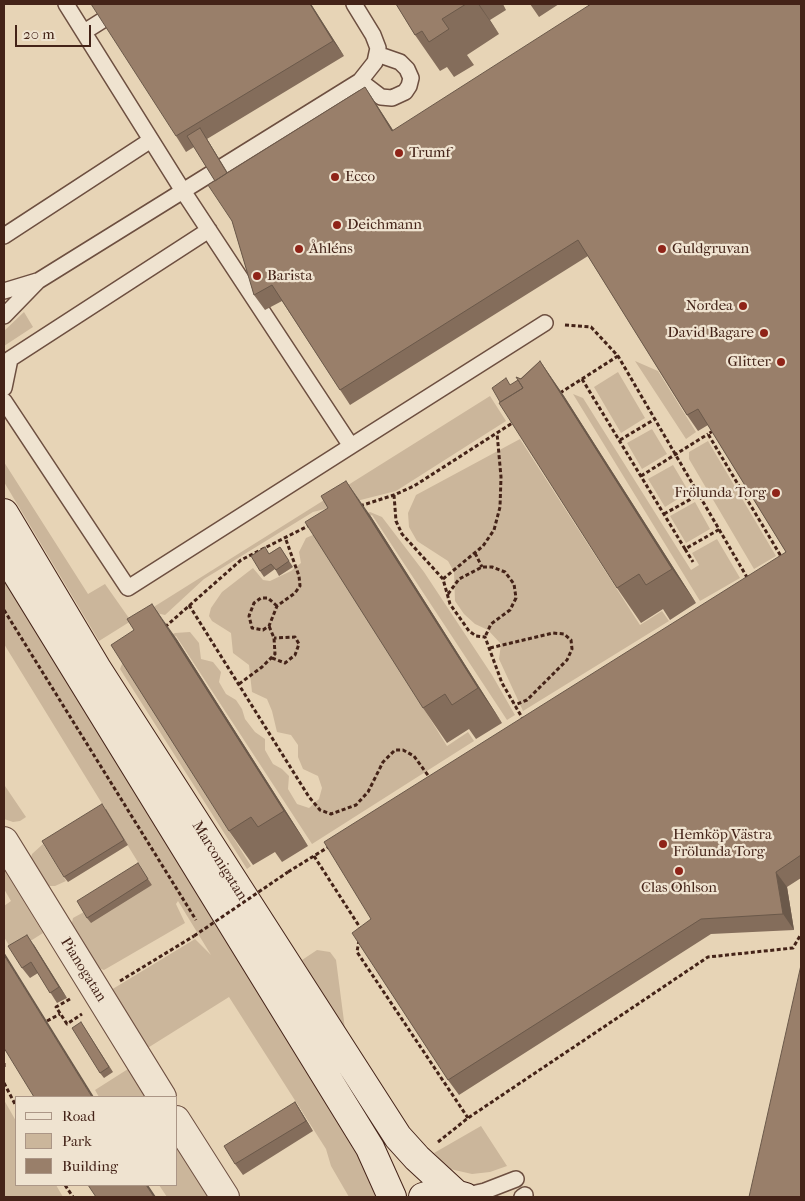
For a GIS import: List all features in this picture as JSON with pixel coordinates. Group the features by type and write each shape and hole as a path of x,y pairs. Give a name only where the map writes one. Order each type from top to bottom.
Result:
{"street":[{"name":"Marconigatan","path":"4,513 96,667 398,1137 416,1158 461,1195"},
{"name":"Marconigatan","path":"4,553 370,1148 392,1197"},
{"name":"Pianogatan","path":"4,842 86,1001 161,1096"},
{"path":"178,1123 225,1197"},
{"path":"423,1197 436,1193 461,1195"}],"lane":[{"path":"66,4 183,191 351,446"},
{"path":"4,316 38,281 360,81 375,62 378,48 373,35 354,4"},
{"path":"84,32 103,20"},
{"path":"360,81 381,97 392,98 405,92 409,86 411,78 408,69 400,62 377,54"},
{"path":"4,236 151,140"},
{"path":"4,388 10,359 209,230"},
{"path":"4,291 38,281"},
{"path":"4,401 128,588 545,323"},
{"path":"461,1195 485,1192 516,1179"}],"path":[{"path":"545,323 591,327 618,356 748,579"},
{"path":"557,395 618,356"},
{"path":"582,379 693,562"},
{"path":"355,507 394,495 414,486 518,419"},
{"path":"620,440 655,419"},
{"path":"642,476 713,431"},
{"path":"443,579 483,546 494,530 500,507 501,477 497,433"},
{"path":"708,434 782,558"},
{"path":"664,514 700,494"},
{"path":"394,495 396,520 402,534 443,579 450,604 469,631 476,636 485,637"},
{"path":"161,629 240,560 312,524"},
{"path":"685,549 720,529"},
{"path":"277,606 268,598 261,598 254,603 250,611 252,628 264,630 269,626 277,606 295,593 300,586 299,576 285,537"},
{"path":"475,553 482,566"},
{"path":"776,562 789,554"},
{"path":"448,595 459,579 482,566 492,567 505,572 514,584 516,598 510,610 491,624 485,637 490,648 494,666 525,721 517,726"},
{"path":"740,584 755,574"},
{"path":"189,605 309,797 320,810 331,814 356,805 368,792 383,762 395,750 403,750 414,756 432,781 439,776"},
{"path":"4,610 204,932"},
{"path":"239,684 275,654 274,638 269,626"},
{"path":"490,648 553,634 564,634 571,640 572,649 567,660 527,700 515,706"},
{"path":"272,658 284,663 295,655 299,644 295,637 274,638"},
{"path":"86,1001 56,1007 67,1024 86,1001 194,936 330,845"},
{"path":"314,856 362,928 357,952 468,1118"},
{"path":"444,1137 468,1118 708,957 793,948 801,934"},
{"path":"47,1021 60,1014"},
{"path":"4,1063 4,1068"},
{"path":"4,1086 15,1104"},
{"path":"66,1186 73,1197"}],"green space":[{"path":"24,312 33,327 4,346 4,331"},
{"path":"635,361 658,371 696,432 686,439"},
{"path":"618,372 645,418 621,433 594,387"},
{"path":"573,394 583,398 691,570 699,565 692,553 717,539 740,578 700,601"},
{"path":"490,396 506,421 396,491 313,512 204,579 165,615 156,613 152,608"},
{"path":"652,429 667,454 642,469 627,443"},
{"path":"520,439 640,625 662,611 669,621 523,711 499,659 501,644 488,630 475,624 464,614 455,601 454,572 448,561 417,541 409,527 408,513 416,495"},
{"path":"708,441 776,556 754,569 689,459 689,452"},
{"path":"4,462 88,594 105,584 131,621 99,641 4,482"},
{"path":"673,465 689,492 665,507 648,479"},
{"path":"695,502 710,529 686,543 670,516"},
{"path":"370,512 382,517 424,572 492,675 515,715 507,720 372,515 337,525"},
{"path":"315,534 447,746 468,732 474,741 312,844 176,636 150,653 134,680 251,866 247,869 120,669 126,654 175,633 190,632 199,643 201,659 213,662 221,672 219,682 226,694 236,700 242,709 245,719 255,732 265,739 265,750 273,764 289,776 288,789 297,804 309,808 319,799 322,788 318,776 303,769 298,757 298,745 291,735 277,732 267,699 252,692 249,665 233,653 231,633 212,621 209,616 211,608 222,592 253,568 263,580 270,581 291,571 301,563 299,552 306,538"},
{"path":"4,571 360,1146 381,1197 349,1197 331,1166 326,1149 229,997 146,1049 111,990 195,939 211,955 178,901 176,904 185,923 104,970 94,966 71,927 73,918 152,885 4,644"},
{"path":"5,786 26,817 20,821 13,822 4,819"},
{"path":"43,844 66,881 55,886 49,886 44,883 30,862 32,854"},
{"path":"4,868 43,933 13,952 4,937 4,906 11,901 4,889"},
{"path":"317,950 330,952 336,960 345,1029 302,960"},
{"path":"128,1069 145,1096 98,1096 95,1090"},
{"path":"4,1100 15,1119 15,1186 57,1186 63,1197 4,1197"},
{"path":"481,1126 507,1166 490,1172 472,1174 450,1169 434,1153"},
{"path":"178,1149 208,1197 167,1197 160,1186 178,1186"}],"building":[{"path":"91,4 310,4 333,41 176,136"},
{"path":"396,4 466,4 442,19 449,29 429,42 422,31 415,35"},
{"name":"Frölunda Torg","path":"591,4 801,4 801,855 776,872 783,914 701,919 448,1080 352,933 371,919 324,842 786,552 698,409 687,415 578,240 340,390 272,285 254,295 232,221 208,185 365,87 392,131"},
{"path":"200,128 227,173 215,181 187,136"},
{"path":"540,361 672,569 646,585 639,574 617,588 499,403 523,388 516,377 521,379"},
{"path":"506,378 510,385 518,380 523,388 500,402 492,388"},
{"path":"346,481 478,688 452,705 445,694 423,708 305,522 328,508 321,496"},
{"path":"265,547 269,554 280,547 289,561 276,570 271,564 260,571 251,556"},
{"path":"152,604 284,811 258,827 251,817 229,831 111,645 134,630 127,619"},
{"path":"102,804 124,840 64,877 42,841"},
{"path":"138,863 148,879 87,918 77,901"},
{"path":"27,935 59,987 50,993 31,962 22,968 8,946"},
{"path":"4,955 91,1096 33,1096 4,1048"},
{"path":"801,965 801,1197 749,1197"},
{"path":"81,1022 109,1067 100,1073 72,1028"},
{"path":"295,1102 306,1121 235,1164 224,1146"},
{"path":"89,1186 147,1186 154,1197 96,1197"}],"place":[{"name":"Trumf","path":"399,153"},
{"name":"Ecco","path":"335,177"},
{"name":"Deichmann","path":"337,225"},
{"name":"Åhléns","path":"299,249"},
{"name":"Guldgruvan","path":"662,249"},
{"name":"Barista","path":"257,276"},
{"name":"Nordea","path":"743,306"},
{"name":"David Bagare","path":"764,333"},
{"name":"Glitter","path":"781,362"},
{"name":"Frölunda Torg","path":"776,493"},
{"name":"Hemköp Västra Frölunda Torg","path":"663,844"},
{"name":"Clas Ohlson","path":"679,871"}]}
